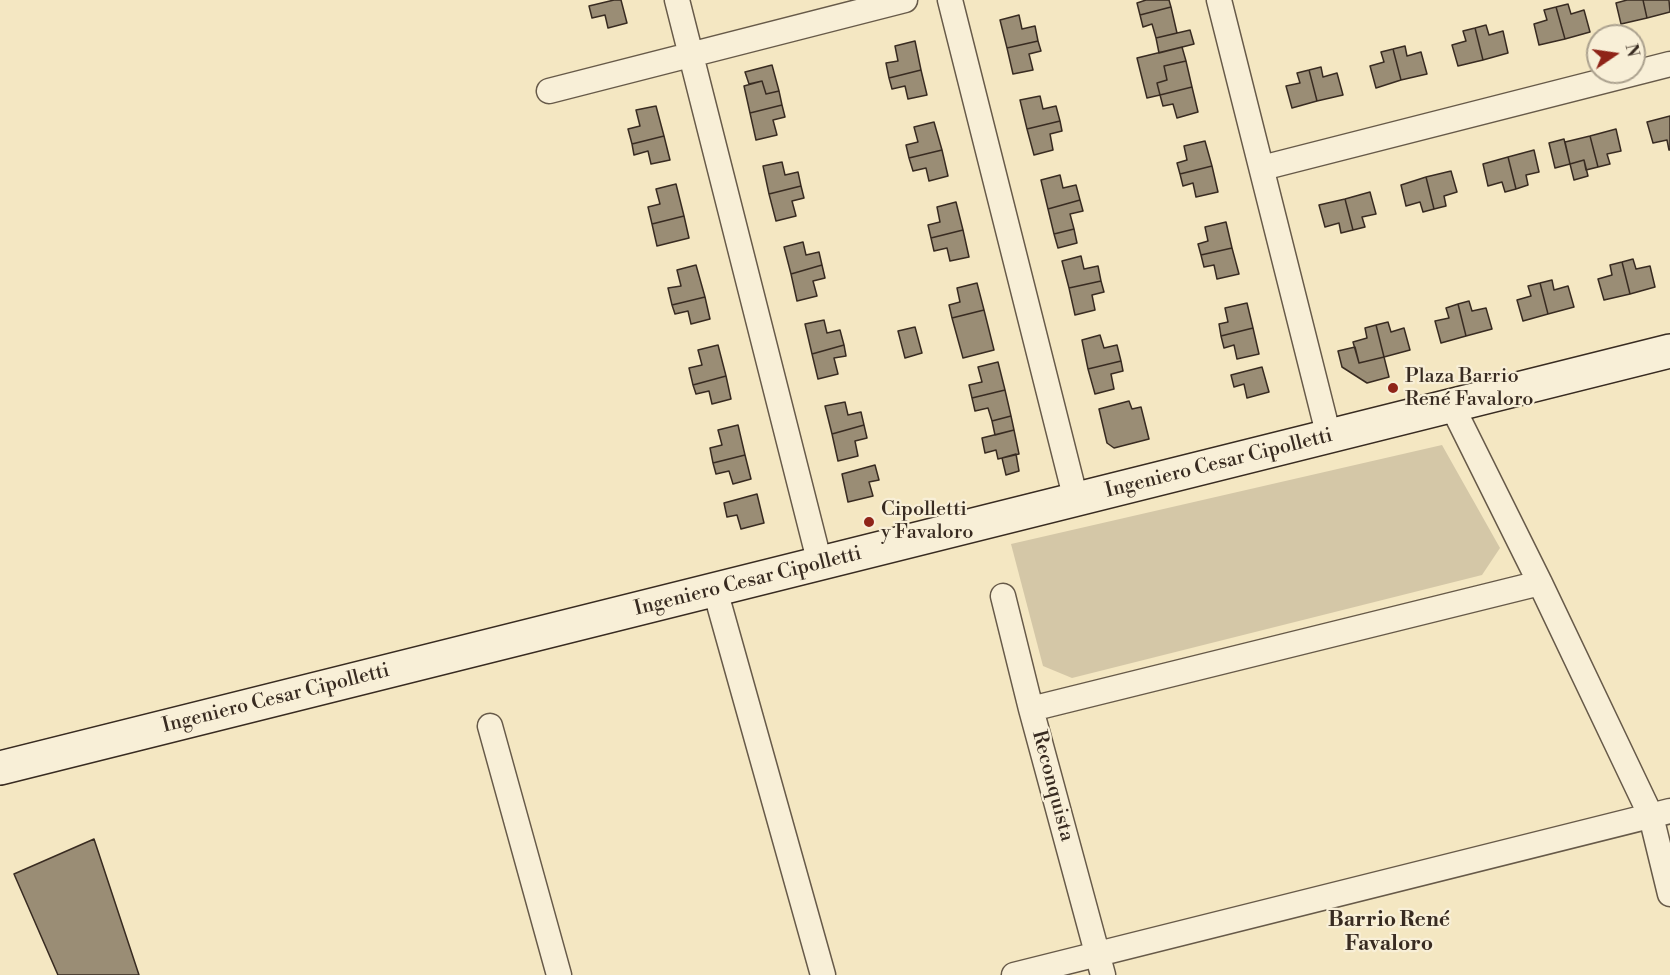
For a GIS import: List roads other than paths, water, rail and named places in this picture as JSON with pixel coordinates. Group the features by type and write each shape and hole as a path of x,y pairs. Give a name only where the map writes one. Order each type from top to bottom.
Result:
{"street":[{"path":"677,0 820,564"},
{"path":"549,91 905,0"},
{"path":"950,0 1076,500"},
{"path":"1219,0 1329,436"},
{"path":"1262,168 1670,64"},
{"name":"Ingeniero Cesar Cipolletti","path":"0,768 1670,351"},
{"path":"1452,406 1540,583 1660,814 1670,894"},
{"path":"1031,709 1540,583"},
{"path":"715,590 823,975"},
{"name":"Reconquista","path":"1003,596 1100,965"},
{"path":"490,726 559,975"},
{"path":"1014,975 1100,965 1660,814"}],"place":[{"name":"Plaza Barrio René Favaloro","path":"1393,388"},
{"name":"Cipolletti y Favaloro","path":"869,522"}],"district":[{"name":"Barrio René Favaloro","path":"1389,933"}]}
